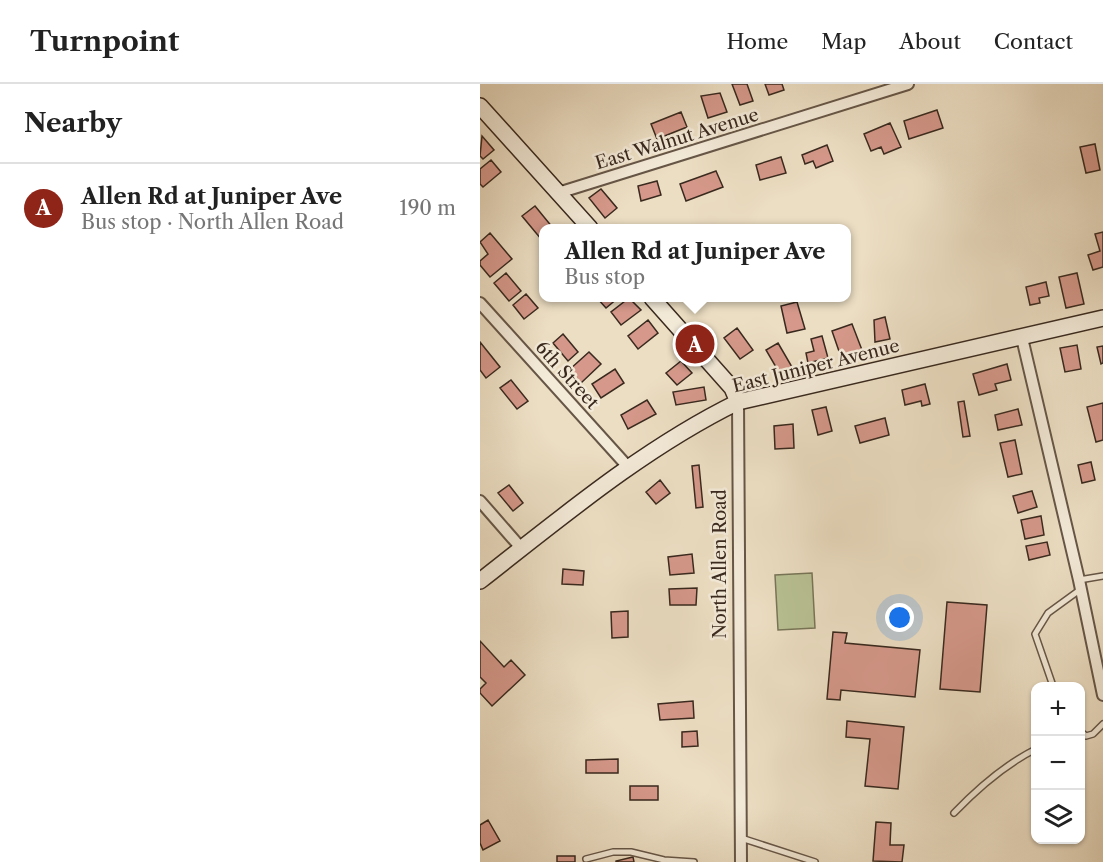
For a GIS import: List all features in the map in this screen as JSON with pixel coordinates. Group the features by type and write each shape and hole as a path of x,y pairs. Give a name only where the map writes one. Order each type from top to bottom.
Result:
{"street":[{"name":"East Walnut Avenue","path":"558,194 908,84"},
{"path":"480,106 586,224"},
{"path":"656,302 732,388 738,402"},
{"name":"6th Street","path":"480,303 629,468"},
{"name":"East Juniper Avenue","path":"480,581 629,468 705,417 738,402 1103,318"},
{"path":"1022,338 1080,584 1103,694"},
{"name":"North Allen Road","path":"738,402 741,862"},
{"path":"480,501 522,549"}],"lane":[{"path":"1051,682 1035,634 1048,613 1080,584 1103,576"},
{"path":"1085,736 1093,734 1103,724"},
{"path":"954,813 979,787 1019,757 1031,751"},
{"path":"741,838 815,862"},
{"path":"586,859 614,852 631,852 664,860 694,862"}],"green space":[{"path":"812,573 815,628 778,630 775,575"}],"building":[{"path":"732,84 747,84 753,101 740,105"},
{"path":"765,84 782,84 784,90 769,95"},
{"path":"720,93 727,112 708,118 701,96"},
{"path":"937,110 943,128 909,139 904,121"},
{"path":"681,112 687,127 657,139 651,124"},
{"path":"890,123 901,147 884,154 881,147 871,151 864,134"},
{"path":"482,136 494,150 483,159 480,156"},
{"path":"1095,144 1100,170 1086,173 1080,147"},
{"path":"827,145 833,161 816,168 813,161 805,164 802,155"},
{"path":"781,157 786,173 760,180 756,165"},
{"path":"491,160 501,172 483,187 480,184 480,169"},
{"path":"716,171 723,187 686,201 680,184"},
{"path":"657,181 661,195 641,201 638,186"},
{"path":"601,189 617,208 605,218 589,198"},
{"path":"535,206 550,224 539,224 539,237 522,216"},
{"path":"1103,232 1103,267 1093,270 1088,255 1100,251 1095,234"},
{"path":"490,233 512,259 490,277 480,265 480,261 488,254 480,242"},
{"path":"506,273 521,291 509,301 494,283"},
{"path":"1077,273 1084,304 1066,308 1059,277"},
{"path":"1046,282 1049,296 1039,298 1040,303 1030,305 1026,287"},
{"path":"526,294 538,308 524,319 513,305"},
{"path":"601,302 613,302 606,308"},
{"path":"624,302 633,302 641,310 621,325 611,312"},
{"path":"797,302 805,329 787,333 781,306"},
{"path":"885,317 890,339 875,342 874,320"},
{"path":"648,320 658,333 638,349 628,336"},
{"path":"852,324 862,350 841,357 832,331"},
{"path":"737,328 753,350 740,359 724,338"},
{"path":"563,334 578,352 568,361 553,343"},
{"path":"822,336 828,358 808,363 806,353 814,351 811,339"},
{"path":"480,342 500,367 486,378 480,370"},
{"path":"778,343 792,367 780,374 766,350"},
{"path":"1077,345 1081,369 1065,372 1060,348"},
{"path":"1103,346 1103,363 1101,364 1097,347"},
{"path":"589,352 601,364 581,383 569,370"},
{"path":"681,361 692,373 677,385 666,373"},
{"path":"1007,364 1011,380 995,384 997,390 979,395 973,374"},
{"path":"615,369 624,383 601,398 592,384"},
{"path":"511,380 528,401 517,409 500,388"},
{"path":"925,384 930,404 922,406 921,401 905,405 902,390"},
{"path":"704,387 706,400 676,405 673,392"},
{"path":"647,400 656,414 628,429 621,415"},
{"path":"964,401 970,436 963,437 958,402"},
{"path":"1103,403 1103,440 1096,442 1087,407"},
{"path":"826,407 832,431 818,435 812,410"},
{"path":"1018,409 1022,425 998,430 995,415"},
{"path":"885,418 889,435 860,443 855,426"},
{"path":"793,424 794,448 775,449 774,426"},
{"path":"1015,440 1022,474 1008,477 1000,443"},
{"path":"1091,462 1095,480 1082,483 1078,465"},
{"path":"699,465 703,507 696,508 692,466"},
{"path":"660,480 670,493 656,504 646,492"},
{"path":"509,485 523,503 513,511 498,493"},
{"path":"1032,491 1037,507 1018,513 1013,496"},
{"path":"1041,516 1044,535 1025,539 1021,520"},
{"path":"1047,542 1050,555 1029,560 1026,546"},
{"path":"692,554 694,573 670,575 668,557"},
{"path":"563,569 584,571 583,585 562,584"},
{"path":"697,588 696,605 670,605 669,589"},
{"path":"947,602 987,605 980,692 940,689"},
{"path":"628,611 628,637 612,638 611,612"},
{"path":"833,632 847,633 845,643 920,650 915,697 841,690 840,700 827,699"},
{"path":"480,641 504,667 511,660 525,675 492,706 480,693 480,689 486,683 480,677"},
{"path":"693,701 694,718 660,720 658,704"},
{"path":"847,721 904,727 898,789 865,786 870,739 846,737"},
{"path":"697,731 698,746 682,747 682,732"},
{"path":"618,759 618,773 586,773 586,760"},
{"path":"630,786 658,786 658,800 630,800"},
{"path":"488,820 500,841 483,850 480,843 480,825"},
{"path":"876,822 891,823 890,845 904,845 902,862 873,861"},
{"path":"557,856 575,856 575,862 557,862"},
{"path":"633,857 634,862 616,862 616,861"}],"place":[{"name":"Allen Rd at Juniper Ave","path":"695,344"}]}
